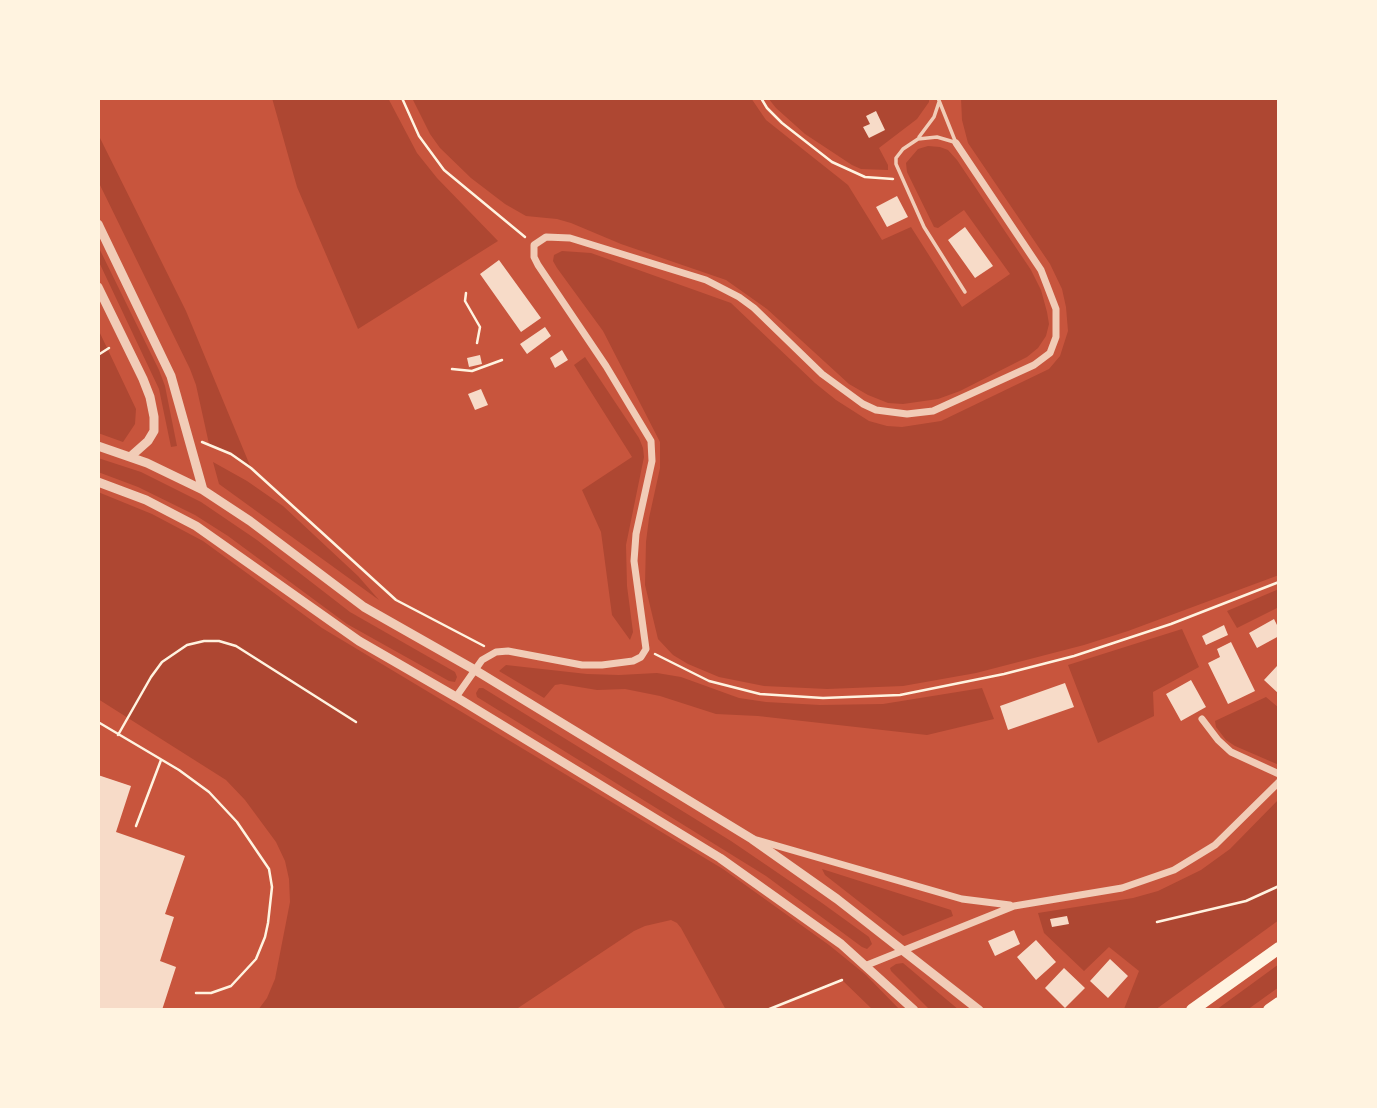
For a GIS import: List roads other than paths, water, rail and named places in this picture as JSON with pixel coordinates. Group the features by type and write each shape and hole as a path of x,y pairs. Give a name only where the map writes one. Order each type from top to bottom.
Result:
{"highway":[{"path":"1192,1010 1279,948"},
{"path":"1269,1010 1279,1003"}],"street":[{"path":"456,697 486,657 496,652 508,651 582,665 602,665 634,661 646,649 634,561 636,534 652,461 651,442 606,366 538,265 534,257 534,245 546,237 570,238 706,280 754,308 822,374 863,404 876,410 907,414 933,411 1034,365 1050,353 1056,337 1056,309 1041,270 956,143"},
{"path":"98,225 171,376 203,490"},
{"path":"98,288 143,379 154,417 154,431 148,442 130,457"},
{"path":"98,446 130,457 203,490 250,521 364,607 475,670 752,839 807,876 979,1010"},
{"path":"98,482 146,500 196,526 342,631 456,697 720,858 807,918 867,965 914,1010"},
{"path":"1202,719 1231,752 1279,774"},
{"path":"867,965 1014,905 1122,888 1174,870 1215,845 1279,782"},
{"path":"752,839 962,899 1014,905"}],"lane":[{"path":"939,100 934,117 918,139 903,149 896,164 928,234 965,292"},
{"path":"939,100 956,143"},
{"path":"918,139 936,137 956,143"}]}
